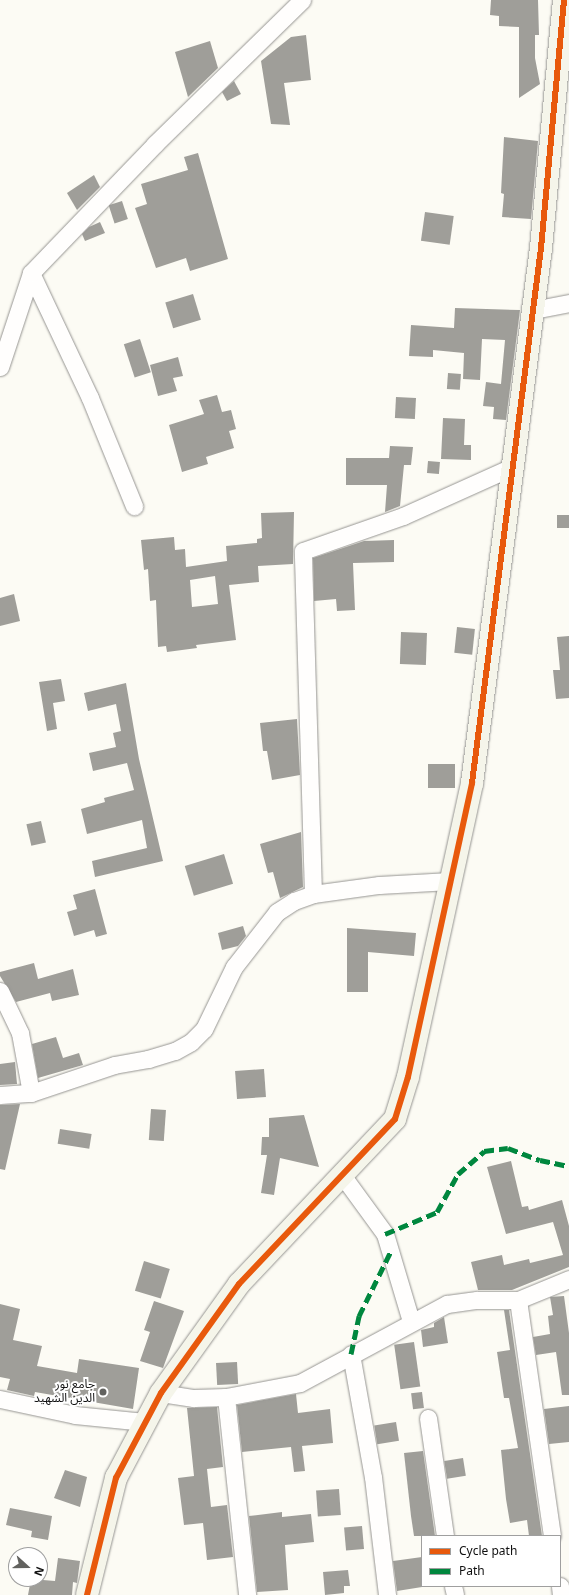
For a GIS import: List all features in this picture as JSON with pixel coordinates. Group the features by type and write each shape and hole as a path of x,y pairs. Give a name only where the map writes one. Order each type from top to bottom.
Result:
{"street":[{"path":"0,368 31,273 155,144 302,0"},
{"path":"87,1595 116,1478 161,1393 239,1284 395,1119 408,1077 472,783 533,310 564,0"},
{"path":"31,273 90,398 134,506"},
{"path":"533,310 569,303"},
{"path":"313,894 303,551 403,516 512,467"},
{"path":"0,1096 31,1093 114,1064 148,1059 175,1051 191,1042 204,1028 234,967 277,912 294,901 313,894 394,883 450,881"},
{"path":"0,991 20,1033 31,1093"},
{"path":"342,1175 385,1234 411,1320"},
{"path":"161,1393 194,1398 226,1397 300,1382 411,1320 446,1304 477,1300 518,1300 569,1279"},
{"path":"518,1300 552,1535"},
{"path":"351,1354 373,1477 388,1595"},
{"path":"226,1397 247,1595"},
{"path":"0,1399 75,1414 145,1422"},
{"path":"428,1418 446,1535"}],"building":[{"path":"491,0 538,0 539,35 535,35 535,58 540,84 519,98 519,27 499,26 499,16 490,15"},
{"path":"306,35 311,80 284,83 290,125 271,124 261,61 291,37"},
{"path":"210,41 218,68 188,97 175,52"},
{"path":"234,81 241,94 227,101 222,92"},
{"path":"504,137 538,141 531,219 502,217 504,194 501,193"},
{"path":"198,153 228,259 190,271 186,258 156,268 135,208 147,204 141,184 188,170 184,157"},
{"path":"94,175 100,187 77,210 67,193"},
{"path":"122,201 128,219 115,223 109,205"},
{"path":"425,212 454,216 450,245 421,241"},
{"path":"100,222 105,233 85,241 82,234 89,227"},
{"path":"193,294 201,320 173,328 165,302"},
{"path":"455,308 520,310 506,420 493,419 494,407 483,406 486,382 501,384 505,340 482,339 480,380 463,379 464,353 433,350 433,357 409,356 411,325 454,328"},
{"path":"140,339 151,372 135,378 124,344"},
{"path":"178,357 183,376 173,378 177,391 158,396 150,365"},
{"path":"448,373 461,374 460,390 447,389"},
{"path":"217,395 222,412 231,410 236,429 229,431 234,448 206,457 208,464 182,472 169,425 204,414 199,400"},
{"path":"396,397 416,398 415,419 395,418"},
{"path":"443,418 465,419 464,445 471,445 471,460 441,459"},
{"path":"390,446 413,447 411,465 404,465 400,506 385,512 387,485 346,485 346,458 389,458"},
{"path":"428,461 440,462 439,474 427,473"},
{"path":"294,512 293,564 258,566 259,582 229,585 236,640 196,645 197,648 167,652 166,646 158,647 156,600 150,601 148,569 144,570 141,540 174,537 175,550 185,549 186,567 227,561 226,546 257,543 257,539 262,538 261,513","holes":["215,576 218,604 192,607 190,580"]},
{"path":"557,515 569,515 569,528 557,528"},
{"path":"394,540 394,562 353,563 355,610 337,611 336,599 314,601 313,558 364,541"},
{"path":"14,594 20,621 0,626 0,598"},
{"path":"457,627 475,629 472,655 454,653"},
{"path":"401,632 427,633 426,665 400,664"},
{"path":"569,636 569,698 556,699 553,670 560,670 557,637"},
{"path":"61,679 65,701 53,703 57,729 47,731 39,682"},
{"path":"126,683 139,759 163,861 95,877 92,861 147,848 142,820 87,834 81,809 105,802 104,798 134,790 127,763 93,771 89,753 116,747 113,733 121,731 116,704 88,711 84,693"},
{"path":"297,719 300,775 272,780 267,751 263,751 260,723"},
{"path":"428,764 455,764 455,788 428,788"},
{"path":"41,821 46,842 31,846 26,824"},
{"path":"301,832 303,887 280,898 273,872 268,873 260,844"},
{"path":"224,854 233,884 194,896 185,866"},
{"path":"95,889 107,934 96,937 94,930 74,936 67,912 77,909 73,895"},
{"path":"243,926 246,936 238,946 222,950 218,933"},
{"path":"347,928 416,933 414,956 368,952 368,992 347,992"},
{"path":"34,963 38,979 73,969 79,995 52,1001 50,993 16,1002 0,976 0,972"},
{"path":"56,1037 63,1058 79,1053 83,1065 38,1078 32,1044"},
{"path":"15,1062 17,1084 0,1085 0,1064"},
{"path":"264,1069 266,1097 237,1099 235,1071"},
{"path":"20,1104 5,1170 0,1169 0,1105"},
{"path":"151,1109 166,1110 164,1141 149,1140"},
{"path":"304,1115 319,1167 280,1158 274,1195 261,1193 267,1155 261,1155 262,1137 269,1137 269,1118"},
{"path":"60,1129 92,1134 89,1149 58,1144"},
{"path":"511,1161 522,1207 528,1206 529,1210 562,1200 569,1226 569,1267 512,1290 478,1290 471,1262 502,1255 504,1265 529,1259 530,1263 563,1255 553,1222 506,1234 487,1167"},
{"path":"144,1261 170,1269 161,1299 135,1291"},
{"path":"564,1296 569,1333 569,1395 562,1395 556,1352 536,1355 533,1337 550,1334 548,1316 553,1315 550,1297"},
{"path":"154,1301 184,1311 163,1368 140,1361 150,1332 144,1330"},
{"path":"0,1304 20,1309 13,1340 42,1346 37,1366 77,1373 79,1359 139,1368 133,1409 35,1392 34,1396 7,1390 10,1379 0,1377"},
{"path":"504,1310 509,1310 542,1535 529,1535 527,1520 510,1523 501,1450 518,1448 509,1398 504,1398 497,1352 510,1350"},
{"path":"444,1317 448,1343 423,1347 421,1330 434,1327 434,1323"},
{"path":"414,1342 420,1387 400,1389 394,1345"},
{"path":"237,1362 238,1384 217,1385 216,1363"},
{"path":"422,1392 424,1408 413,1409 411,1393"},
{"path":"296,1394 298,1413 330,1409 333,1443 302,1446 305,1471 294,1472 291,1447 242,1452 237,1405"},
{"path":"569,1406 569,1442 549,1444 544,1409"},
{"path":"217,1407 223,1467 207,1469 211,1507 227,1505 233,1557 207,1560 203,1523 184,1525 178,1478 194,1476 187,1408"},
{"path":"396,1422 399,1441 377,1444 374,1425"},
{"path":"423,1451 435,1535 414,1536 404,1453"},
{"path":"463,1458 466,1476 447,1479 444,1461"},
{"path":"65,1470 87,1477 80,1507 54,1498"},
{"path":"339,1489 341,1515 318,1517 316,1491"},
{"path":"10,1508 52,1516 48,1540 31,1537 32,1531 6,1525"},
{"path":"282,1512 282,1517 311,1514 314,1542 285,1545 288,1590 257,1592 249,1516"},
{"path":"362,1526 364,1549 346,1550 344,1528"},
{"path":"421,1557 422,1587 397,1591 393,1561"},
{"path":"58,1558 80,1561 77,1583 73,1582 72,1595 28,1595 30,1587 48,1587 48,1580 55,1581"},
{"path":"348,1570 350,1586 344,1586 344,1593 325,1595 323,1572"}],"marked path":[{"path":"385,1234 437,1212 458,1174 484,1151 508,1148 540,1160 569,1166"},
{"path":"351,1354 359,1316 391,1251"}],"cycle path":[{"path":"87,1595 116,1478 161,1393 239,1284 395,1119 408,1077 472,783 541,248 564,0"}],"place":[{"name":"جامع نور الدين الشهيد","path":"103,1392"}]}
